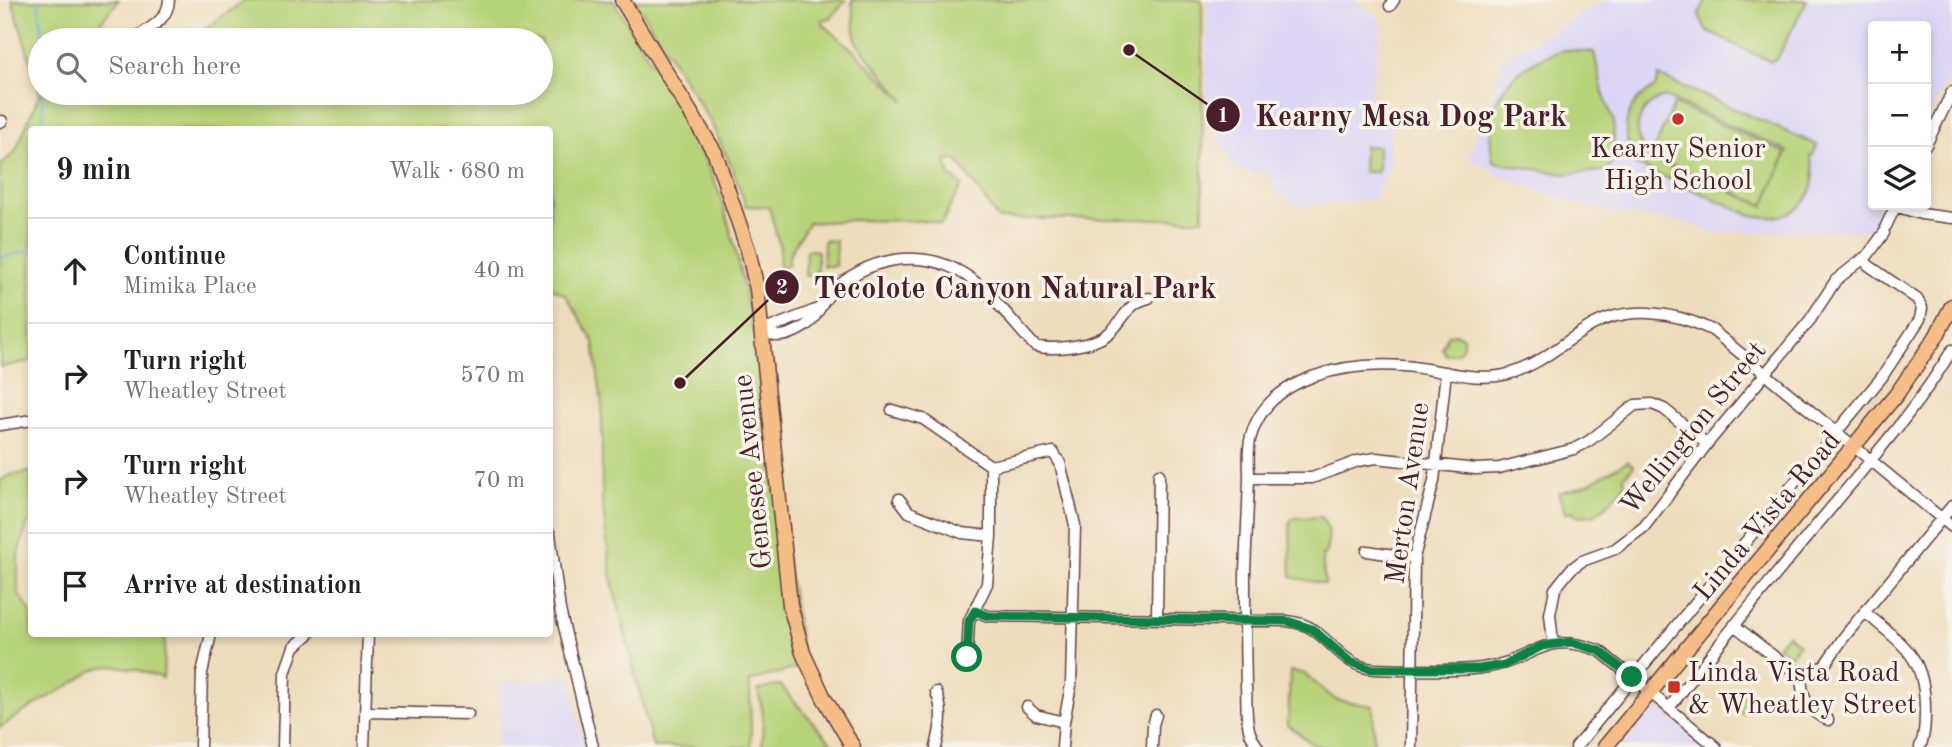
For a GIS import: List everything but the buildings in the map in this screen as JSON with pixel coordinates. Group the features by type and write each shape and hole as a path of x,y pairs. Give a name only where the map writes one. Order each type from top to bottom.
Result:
{"main road":[{"name":"Genesee Avenue","path":"622,0 715,153 748,250 757,289 762,331 790,605 803,653 824,698 853,747"},
{"name":"Linda Vista Road","path":"1605,747 1907,381 1952,306"}],"street":[{"path":"150,28 163,19 169,0"},
{"path":"1931,135 1952,92"},
{"name":"Wellington Street","path":"1553,643 1550,614 1555,589 1571,569 1582,561 1615,549 1644,527 1707,444 1810,320 1836,280 1864,258 1885,229 1893,210"},
{"path":"1909,210 1952,218"},
{"name":"Linda Vista Road","path":"1576,747 1882,377 1920,319 1922,308 1917,299 1868,265 1864,258"},
{"path":"762,331 779,337 797,330 813,320 818,309 840,284 866,267 893,259 922,260 949,267 968,277 1035,346 1047,350 1099,340 1111,331 1134,303 1149,298"},
{"path":"1258,747 1250,735 1247,719 1245,619 1251,436 1259,416 1283,391 1304,381 1347,368 1381,365 1479,377 1505,375 1545,358 1587,328 1610,318 1635,313 1667,313 1690,319 1712,330 1952,527"},
{"path":"1669,708 1734,625 1872,461 1924,394 1952,350"},
{"name":"Merton Avenue","path":"1411,747 1414,558 1436,464 1446,372"},
{"path":"1249,478 1312,478 1358,461 1376,458 1476,469 1499,468 1557,455 1589,441 1635,405 1652,404 1664,409 1707,444"},
{"path":"892,410 923,419 991,466 1053,452 1060,463 1075,525 1072,685 1062,747"},
{"path":"0,425 28,421"},
{"path":"967,657 969,621 988,583 991,466"},
{"path":"1157,617 1158,474"},
{"path":"899,499 909,512 962,533 991,536"},
{"path":"1734,625 1786,666 1801,672 1810,672 1824,666 1952,506"},
{"path":"1367,551 1414,558"},
{"path":"553,580 555,611 593,747"},
{"path":"975,611 988,616 1157,617 1297,623 1312,629 1350,662 1371,669 1479,669 1504,665 1553,643 1583,644 1600,651 1716,747"},
{"path":"1865,612 1906,648 1918,664 1925,687 1926,723 1920,747"},
{"path":"200,747 202,673 210,637"},
{"path":"283,747 285,673 294,647 306,637"},
{"path":"364,747 369,637"},
{"path":"1801,672 1806,701 1815,715 1828,720"},
{"path":"936,692 941,704 941,727 936,747"},
{"path":"1027,707 1036,715 1064,722"},
{"path":"365,712 468,714"},
{"path":"1152,747 1156,715"}],"shaded area":[{"path":"1207,0 1356,0 1382,22 1370,100 1390,121 1391,163 1373,199 1298,207 1274,190 1270,173 1235,171 1220,140 1218,125 1206,123"},
{"name":"Kearny Senior High School","path":"1607,0 1952,0 1952,71 1931,114 1931,21 1868,21 1868,210 1884,210 1874,230 1711,233 1686,222 1612,213 1583,206 1508,179 1467,158 1496,86 1500,59"},
{"path":"569,675 584,747 498,747 500,683"},
{"path":"1655,706 1705,747 1622,747"}],"green space":[{"path":"12,0 119,0 96,28 28,28 28,53"},
{"path":"245,0 613,0 690,125 720,195 732,235 760,360 761,399 804,666 750,681 751,747 653,747 612,581 602,501 602,406 594,342 566,295 553,288 553,126 28,126 28,362 0,367 0,166 15,152 35,105 553,105 553,28 206,28"},
{"path":"635,0 846,0 831,18 822,20 824,25 905,101 856,42 852,0 1202,0 1203,219 998,219 957,160 946,161 950,176 962,185 941,224 930,221 854,220 808,223 790,253 788,265 782,266 782,306 770,306 770,299 778,291 780,248 769,207 746,206 711,123"},
{"path":"1706,0 1807,0 1777,59 1771,62 1706,31 1699,14"},
{"path":"1563,50 1594,52 1603,93 1614,122 1613,163 1605,171 1564,174 1493,162 1491,122 1503,91 1513,78 1527,67 1543,57"},
{"path":"1659,76 1817,145 1813,155 1810,155 1813,184 1801,205 1779,216 1751,215 1632,163 1635,157 1627,137 1628,118 1638,100 1655,88","holes":["1665,97 1788,151 1764,206 1656,161 1641,145 1638,126 1646,108"]},
{"path":"1674,104 1786,153 1764,205 1651,156"},
{"path":"1364,146 1378,147 1378,172 1363,172"},
{"path":"824,240 836,241 835,266 823,266"},
{"path":"806,250 818,251 816,276 805,276"},
{"path":"1448,335 1463,337 1463,346 1458,353 1446,355 1442,348"},
{"path":"1628,461 1634,466 1624,476 1625,485 1607,505 1594,515 1577,516 1572,511 1566,514 1558,493 1584,486"},
{"path":"28,472 28,524 18,554 18,593 28,608 28,637 163,637 163,678 123,667 98,668 0,728 0,481 10,475"},
{"path":"1322,517 1329,532 1326,554 1322,556 1325,584 1291,577 1290,521 1295,518"},
{"path":"1787,634 1799,645 1790,656 1777,646"},
{"path":"1290,671 1303,673 1336,700 1373,706 1374,747 1320,747 1288,725"},
{"path":"780,685 835,747 762,747 763,714 758,690"},
{"path":"1740,691 1753,703 1743,714 1730,702"}],"waterway":[{"path":"38,0 42,28"},
{"path":"43,105 46,126"},
{"path":"0,258 28,251"}],"place":[{"name":"Kearny Mesa Dog Park","path":"1129,50"},
{"name":"Kearny Senior High School","path":"1678,119"},
{"name":"Tecolote Canyon Natural Park","path":"680,383"},
{"name":"Linda Vista Road & Wheatley Street","path":"1674,687"}],"route":[{"path":"967,657 969,621 975,611 988,616 1245,619 1297,623 1312,629 1350,662 1371,669 1479,669 1504,665 1542,646 1571,642 1600,651 1632,677"}]}
